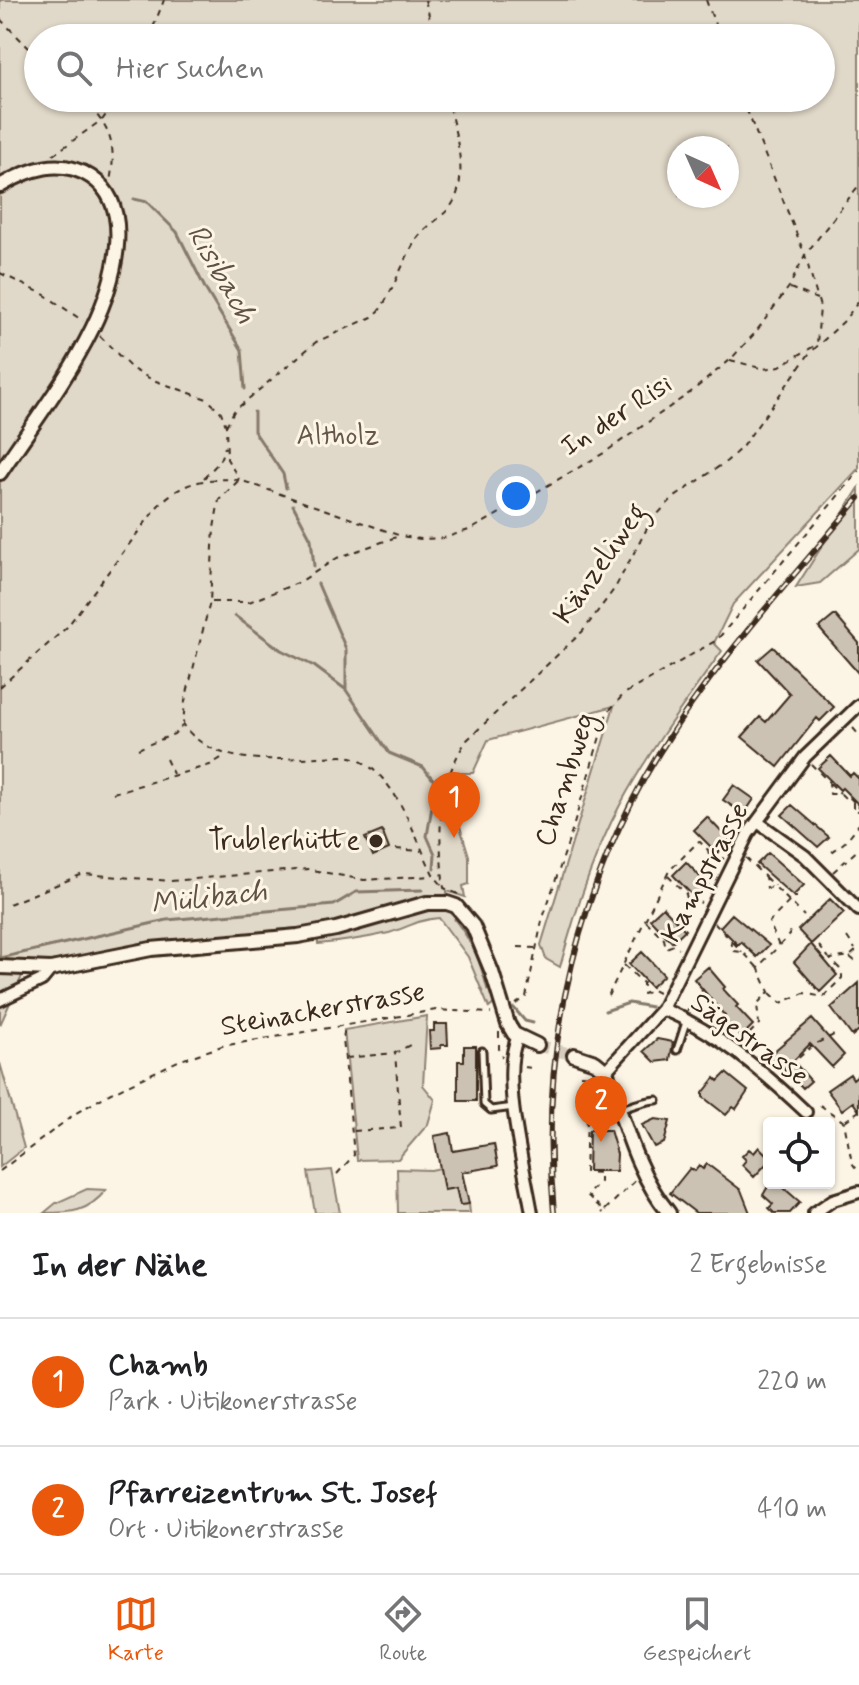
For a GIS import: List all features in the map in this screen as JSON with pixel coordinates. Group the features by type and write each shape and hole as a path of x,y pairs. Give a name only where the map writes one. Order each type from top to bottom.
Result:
{"street":[{"path":"0,186 29,171 47,166 76,169 92,177 105,190 117,212 118,233 110,275 92,328 0,473"},
{"name":"Kampstrasse","path":"606,1071 662,1009 741,846 771,802 805,757 859,705"},
{"path":"759,823 805,856 859,910"},
{"path":"0,967 51,969 151,949 298,936 336,929 427,903 447,903 456,906 473,926 492,972 508,1024 518,1037 537,1045"},
{"path":"0,1000 42,980 51,969"},
{"name":"Sägestrasse","path":"662,1009 687,1016 781,1087 806,1112"},
{"path":"518,1037 511,1052 511,1066 532,1213"},
{"path":"574,1055 595,1062 606,1071 646,1181 669,1213"},
{"path":"814,1213 833,1200 859,1192"}],"lane":[{"path":"677,1050 687,1016"},
{"path":"482,1051 484,1104 491,1110 515,1107"},
{"path":"595,1095 595,1114 609,1115 642,1101 657,1100"}],"path":[{"path":"155,24 164,0"},
{"path":"425,0 431,24"},
{"path":"706,0 715,24"},
{"path":"0,19 24,43"},
{"path":"96,112 103,119 112,148 110,180 105,190"},
{"path":"47,166 55,151 103,119 108,112"},
{"path":"226,426 234,411 316,342 379,311 419,236 452,204 460,179 450,112"},
{"path":"748,112 805,255 820,307 817,345"},
{"name":"In der Risi","path":"401,536 444,538 472,529 625,439 730,360 789,287 805,255 859,185"},
{"path":"0,273 45,295 92,328 132,369 153,380 207,399 221,412 226,426 227,459 240,480"},
{"path":"789,287 818,300"},
{"path":"730,360 764,369 780,366 817,345 843,322 859,301"},
{"name":"Känzeliweg","path":"434,876 444,888 438,840 442,810 452,767 467,740 583,631 615,588 651,521 672,499 742,447 817,345"},
{"path":"202,480 219,462 225,446"},
{"name":"Chambweg","path":"509,1006 526,997 554,884 574,827 602,725 613,703 717,640 859,471"},
{"path":"0,687 67,627 157,507 170,493 186,484 202,480 240,480 401,536"},
{"path":"138,749 174,734 183,725 185,701 210,602 214,528 219,500 240,480"},
{"path":"210,602 249,602 300,582 337,558 401,536"},
{"path":"849,724 859,735"},
{"path":"9,904 83,874 171,881 307,869 364,880 434,876 405,816 382,778 368,766 351,757 261,759 227,755 206,747 193,738 183,725"},
{"path":"113,793 210,765 227,755"},
{"path":"166,759 174,775"},
{"path":"814,767 859,809"},
{"path":"829,782 830,794 841,794"},
{"path":"832,852 845,842 859,824"},
{"path":"608,996 667,875 699,841 708,850 710,859 718,856 730,861"},
{"path":"396,849 422,852"},
{"path":"831,873 859,849"},
{"path":"750,862 765,877 767,888 775,887 804,916"},
{"path":"667,875 686,894 688,904 696,901 708,906"},
{"path":"779,946 769,922 797,897"},
{"path":"645,920 664,939 666,948 674,945 686,951"},
{"path":"718,927 758,967 769,992 781,1003 804,993 823,997 842,978 842,971 819,946"},
{"path":"758,967 790,935 789,931"},
{"path":"830,959 850,956 858,949 847,937"},
{"path":"731,940 733,951 743,952"},
{"path":"518,947 536,948"},
{"path":"850,956 856,962 859,960"},
{"path":"623,964 663,996"},
{"path":"643,983 643,994 652,990"},
{"path":"687,1016 703,989"},
{"path":"738,1045 759,1024 757,1004 769,992"},
{"path":"707,1025 717,1008"},
{"name":"Steinackerstrasse","path":"0,1171 76,1113 178,1061 246,1040 436,1010 495,1011"},
{"path":"337,1174 354,1155 343,1039 346,1025"},
{"path":"499,1025 499,1049 505,1067 511,1066"},
{"path":"778,1078 813,1045 834,1035"},
{"path":"345,1058 395,1053 410,1045"},
{"path":"352,1131 401,1128 395,1053"},
{"path":"580,1075 591,1076"},
{"name":"Sägestrasse","path":"820,1105 844,1122"},
{"path":"859,1111 844,1122 852,1163 859,1172"},
{"path":"595,1114 586,1120 585,1172 600,1173 600,1182 587,1195 603,1212 638,1179"}],"green space":[{"name":"Altholz","path":"0,0 859,0 859,468 733,604 714,643 722,651 656,746 610,824 586,884 560,967 546,959 541,945 614,706 488,740 473,773 455,773 443,818 458,820 469,856 469,884 463,886 465,897 447,891 447,909 467,929 479,951 495,1003 489,1008 468,957 439,918 389,933 318,944 316,926 180,940 27,965 0,1025"},
{"path":"859,488 859,549 820,583 796,587"},
{"path":"427,1016 423,1085 435,1100 428,1124 398,1159 357,1160 344,1030"},
{"path":"0,1063 24,1148 0,1167"},
{"path":"440,1168 464,1186 458,1197 460,1205 469,1204 470,1213 398,1213 397,1169"},
{"path":"332,1170 340,1213 315,1213 308,1172"},
{"path":"87,1189 106,1190 93,1203 79,1210 44,1213 56,1203"}],"building":[{"path":"835,615 859,643 859,674 819,628"},
{"path":"773,647 834,707 820,721 817,718 778,767 742,737 760,717 766,722 790,694 758,660"},
{"path":"831,756 850,776 853,773 859,779 859,805 818,768"},
{"path":"734,785 754,799 744,814 723,800"},
{"path":"792,805 829,837 818,847 782,815"},
{"path":"707,817 730,841 717,853 694,830"},
{"name":"Trublerhütte","path":"382,831 389,849 373,856 365,838"},
{"path":"768,853 804,885 793,896 757,864"},
{"path":"686,862 708,885 695,898 673,875"},
{"path":"830,899 844,913 811,944 798,930"},
{"path":"663,907 685,930 672,942 650,919"},
{"path":"732,914 769,945 757,957 741,942 738,945 720,927"},
{"path":"811,944 837,975 820,992 794,962"},
{"path":"642,952 664,975 651,987 629,964"},
{"path":"708,967 753,1025 741,1037 694,979"},
{"path":"859,983 859,1030 852,1036 831,1008"},
{"path":"812,1019 844,1055 832,1067 810,1044 793,1061 811,1081 803,1088 783,1067 780,1070 767,1057"},
{"path":"434,1024 447,1024 448,1045 430,1049 429,1031 434,1031"},
{"path":"657,1039 673,1042 670,1060 655,1062 644,1051"},
{"path":"464,1046 476,1046 476,1101 458,1101 458,1061 464,1061"},
{"path":"726,1073 748,1091 736,1109 733,1107 726,1115 703,1097 703,1093 715,1078 718,1081"},
{"path":"850,1074 853,1079 859,1074 859,1111 853,1102 842,1110 827,1090"},
{"path":"655,1119 670,1121 664,1143 654,1147 642,1125"},
{"path":"589,1130 610,1130 617,1154 616,1171 588,1171"},
{"path":"450,1133 453,1151 494,1144 498,1166 462,1172 469,1204 460,1205 456,1188 444,1190 434,1136"},
{"path":"759,1147 763,1151 763,1167 754,1177 742,1165 746,1160 742,1156 749,1149 754,1153"},
{"path":"707,1164 741,1190 750,1213 696,1213 670,1193 690,1168 695,1171"},
{"path":"766,1189 785,1189 800,1202 790,1213 774,1213 769,1208 773,1204 763,1195"}],"waterway":[{"name":"Risibach","path":"134,199 147,202 177,232 206,290 242,350 245,389"},
{"name":"Risibach","path":"254,412 254,431 283,474 286,488"},
{"name":"Risibach","path":"293,505 311,539 314,566"},
{"name":"Risibach","path":"318,584 346,649 346,690 389,753 423,767 436,783 427,836 435,854 434,868"},
{"path":"235,616 281,650 314,666 345,689"},
{"name":"Mülibach","path":"0,958 167,920 334,905 356,892 422,890"},
{"name":"Mülibach","path":"455,919 476,953 488,990"},
{"name":"Mülibach","path":"605,1011 629,1003 651,1007"},
{"name":"Mülibach","path":"514,1008 525,1021 533,1023"}],"tunnel":[{"path":"537,1045 574,1055"}],"railway":[{"path":"554,1213 551,1150 553,1088 560,1025 572,964 589,903 612,845 639,788 692,703 762,613 859,498"}],"place":[{"name":"Chamb","path":"454,838"},
{"name":"Trublerhütte","path":"376,841"},
{"name":"Pfarreizentrum St. Josef","path":"601,1142"}]}
